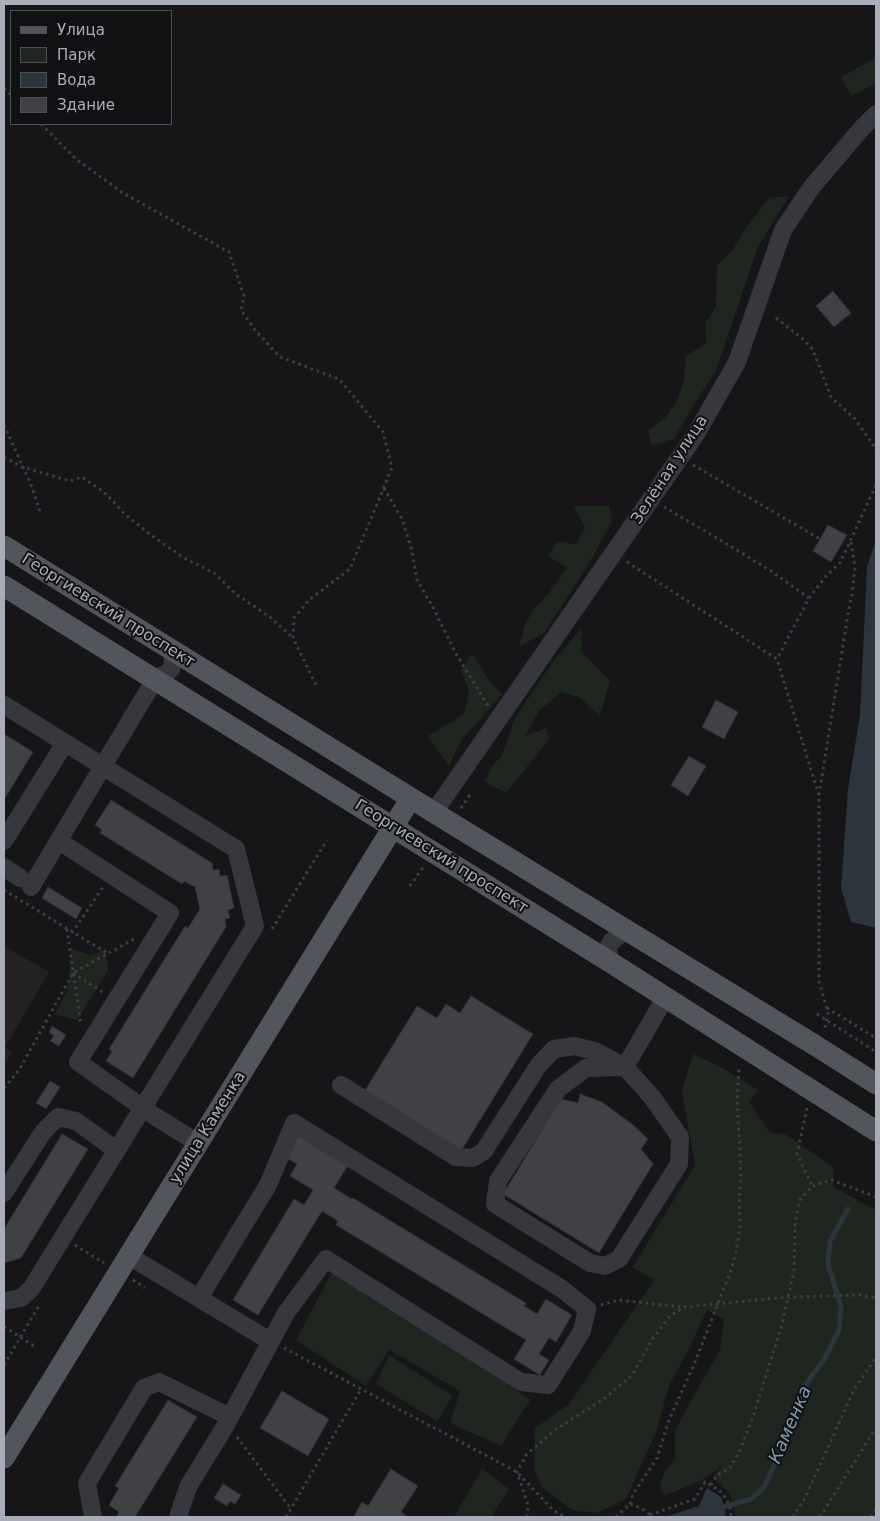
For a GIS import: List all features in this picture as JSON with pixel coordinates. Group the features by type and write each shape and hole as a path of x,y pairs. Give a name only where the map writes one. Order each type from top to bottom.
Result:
{"main road":[{"name":"Георгиевский проспект","path":"4,546 630,933 818,1038 876,1084"},
{"name":"Георгиевский проспект","path":"4,586 610,962 665,998 806,1097 876,1132"},
{"name":"улица Каменка","path":"4,1458 411,798"}],"street":[{"name":"Зелёная улица","path":"434,812 696,434 737,362 783,230 810,188 876,114"},
{"path":"4,867 26,882 59,841 154,679 166,674 171,669 173,663 172,650"},
{"path":"4,705 236,849 255,926 31,1289 21,1298 4,1301"},
{"path":"4,840 65,743"},
{"path":"59,841 170,913 78,1062 198,1143"},
{"path":"610,962 608,948 611,942 622,933 630,933"},
{"path":"625,1067 665,998"},
{"path":"341,1085 456,1157 473,1158 484,1151 538,1066 554,1049 574,1046 595,1051 625,1067 652,1097 680,1137 679,1164 619,1259 605,1266 590,1262 495,1204 498,1181 558,1089 586,1068 625,1067"},
{"path":"4,1193 43,1132 58,1117 76,1121 116,1150"},
{"path":"178,1517 188,1487 229,1420 286,1312 326,1259 521,1382 548,1385 582,1332 587,1309 562,1289 294,1123 268,1184 199,1298"},
{"path":"128,1256 270,1341"},
{"path":"93,1517 87,1483 144,1388 160,1382 229,1420"}],"path":[{"path":"42,125 76,159 124,192 229,252 244,296 242,310 255,330 280,357 339,379 382,432 392,468 350,569 309,600 294,618 293,638"},
{"path":"776,318 814,350 831,397 856,419 876,448 876,453"},
{"path":"4,426 32,487 40,512"},
{"path":"4,457 22,467 70,481 82,478 104,492 126,515 151,535 184,558 214,573 237,596 270,617 293,638 316,685"},
{"path":"690,464 820,539"},
{"path":"777,659 808,598 826,576 840,563 876,486"},
{"path":"384,487 402,519 412,551 417,580 433,607 455,652 498,721"},
{"path":"661,506 771,571 808,598"},
{"path":"818,1038 828,1013 819,981 819,796 852,594 855,568 851,542"},
{"path":"614,553 777,659 819,796"},
{"path":"72,933 111,875"},
{"path":"4,890 108,954"},
{"path":"4,1088 19,1070 73,973 164,922"},
{"path":"67,930 85,1050"},
{"path":"73,973 116,1000"},
{"path":"826,1008 876,1038"},
{"path":"817,1014 876,1052"},
{"path":"616,1517 630,1504 633,1494 657,1458 669,1420 693,1367 730,1273 736,1252 740,1227 741,1174 737,1100 739,1067"},
{"path":"806,1097 797,1154 812,1186"},
{"path":"711,1485 716,1476 730,1468 740,1450 753,1417 781,1328 794,1271 795,1225 799,1201 812,1186 832,1180 876,1197"},
{"path":"587,1309 618,1300 684,1307 788,1296 860,1294 876,1298"},
{"path":"527,1517 528,1505 517,1472 526,1455 555,1430 605,1398 633,1374 653,1338 670,1316 684,1307"},
{"path":"4,1327 34,1346"},
{"path":"270,1341 517,1472 554,1511 566,1517"},
{"path":"793,1517 806,1496 854,1390 876,1357"},
{"path":"286,1517 361,1389"},
{"path":"229,1420 291,1509"},
{"path":"820,1517 876,1428"},
{"path":"630,1504 642,1508 651,1516 695,1499 705,1482 719,1490 725,1497 730,1506 730,1517"},
{"path":"871,1517 876,1509"}],"shaded area":[{"path":"4,946 49,972 5,1047 12,1052 4,1066"}],"green space":[{"path":"876,52 876,83 851,96 841,77 873,59"},
{"path":"789,196 757,249 716,371 674,439 651,445 648,430 665,418 677,401 684,380 686,356 706,343 705,323 716,307 717,265 732,251 746,228 769,198"},
{"path":"574,506 609,506 612,521 594,555 545,632 519,647 525,624 534,609 549,593 567,568 548,556 557,542 576,544 585,528"},
{"path":"582,628 581,651 610,681 600,716 579,697 561,692 539,711 525,736 546,728 549,739 506,793 485,782 492,766 502,756 515,718 554,660"},
{"path":"472,654 490,682 502,694 461,740 449,766 428,736 464,714 469,690 461,671"},
{"path":"106,948 108,971 77,1020 55,1014 68,989 72,949 91,955"},
{"path":"693,1054 719,1066 758,1090 749,1102 770,1133 785,1134 833,1167 833,1187 876,1210 876,1517 736,1517 730,1494 713,1476 724,1465 700,1481 664,1496 660,1486 664,1473 675,1459 675,1431 720,1350 724,1320 707,1310 688,1351 670,1383 656,1432 626,1499 597,1513 572,1510 542,1487 534,1469 535,1428 569,1404 654,1280 633,1267 695,1165 682,1091"},
{"path":"333,1270 530,1400 501,1446 450,1423 460,1391 389,1350 366,1386 296,1340"},
{"path":"389,1355 453,1396 437,1421 376,1384"},
{"path":"482,1469 509,1489 491,1517 454,1517"}],"water":[{"path":"876,539 876,928 851,922 841,888 848,789 860,715 867,567"},
{"path":"707,1488 721,1497 726,1512 725,1517 665,1517 699,1506"}],"building":[{"path":"833,291 851,313 834,327 816,306"},
{"path":"828,525 847,535 831,562 813,551"},
{"path":"716,700 738,712 724,739 702,727"},
{"path":"4,734 33,752 4,800"},
{"path":"689,756 706,766 688,796 671,785"},
{"path":"111,800 212,863 213,870 219,869 220,876 227,875 234,908 228,910 230,918 225,919 226,927 133,1078 106,1061 112,1051 109,1049 185,926 188,928 200,909 195,887 184,881 182,884 100,833 102,830 95,825"},
{"path":"48,887 82,908 76,919 42,898"},
{"path":"471,996 533,1034 461,1151 364,1092 417,1006 437,1018 446,1004 460,1013"},
{"path":"52,1026 66,1035 59,1046 50,1041 54,1036 49,1032"},
{"path":"50,1081 60,1087 46,1109 36,1103"},
{"path":"580,1094 602,1102 632,1124 648,1139 641,1149 653,1164 599,1253 503,1194 561,1099 578,1103"},
{"path":"62,1134 88,1149 21,1258 4,1263 4,1229"},
{"path":"299,1135 348,1165 334,1188 526,1303 524,1306 537,1314 546,1299 572,1315 556,1342 549,1338 539,1354 549,1360 540,1375 514,1359 526,1340 336,1225 338,1221 322,1211 258,1315 233,1300 294,1199 304,1205 313,1190 290,1176 297,1164 285,1157"},
{"path":"282,1391 329,1419 308,1456 260,1428"},
{"path":"168,1400 197,1417 135,1517 116,1517 119,1512 109,1505 119,1488 115,1486"},
{"path":"391,1469 418,1486 401,1512 408,1517 354,1516 362,1502 368,1506"},
{"path":"223,1484 241,1495 235,1504 230,1501 227,1506 214,1498"}],"waterway":[{"name":"Каменка","path":"724,1507 751,1499 764,1487 796,1420 799,1398 808,1381 825,1358 839,1330 841,1307 828,1264 830,1241 848,1209"}]}
